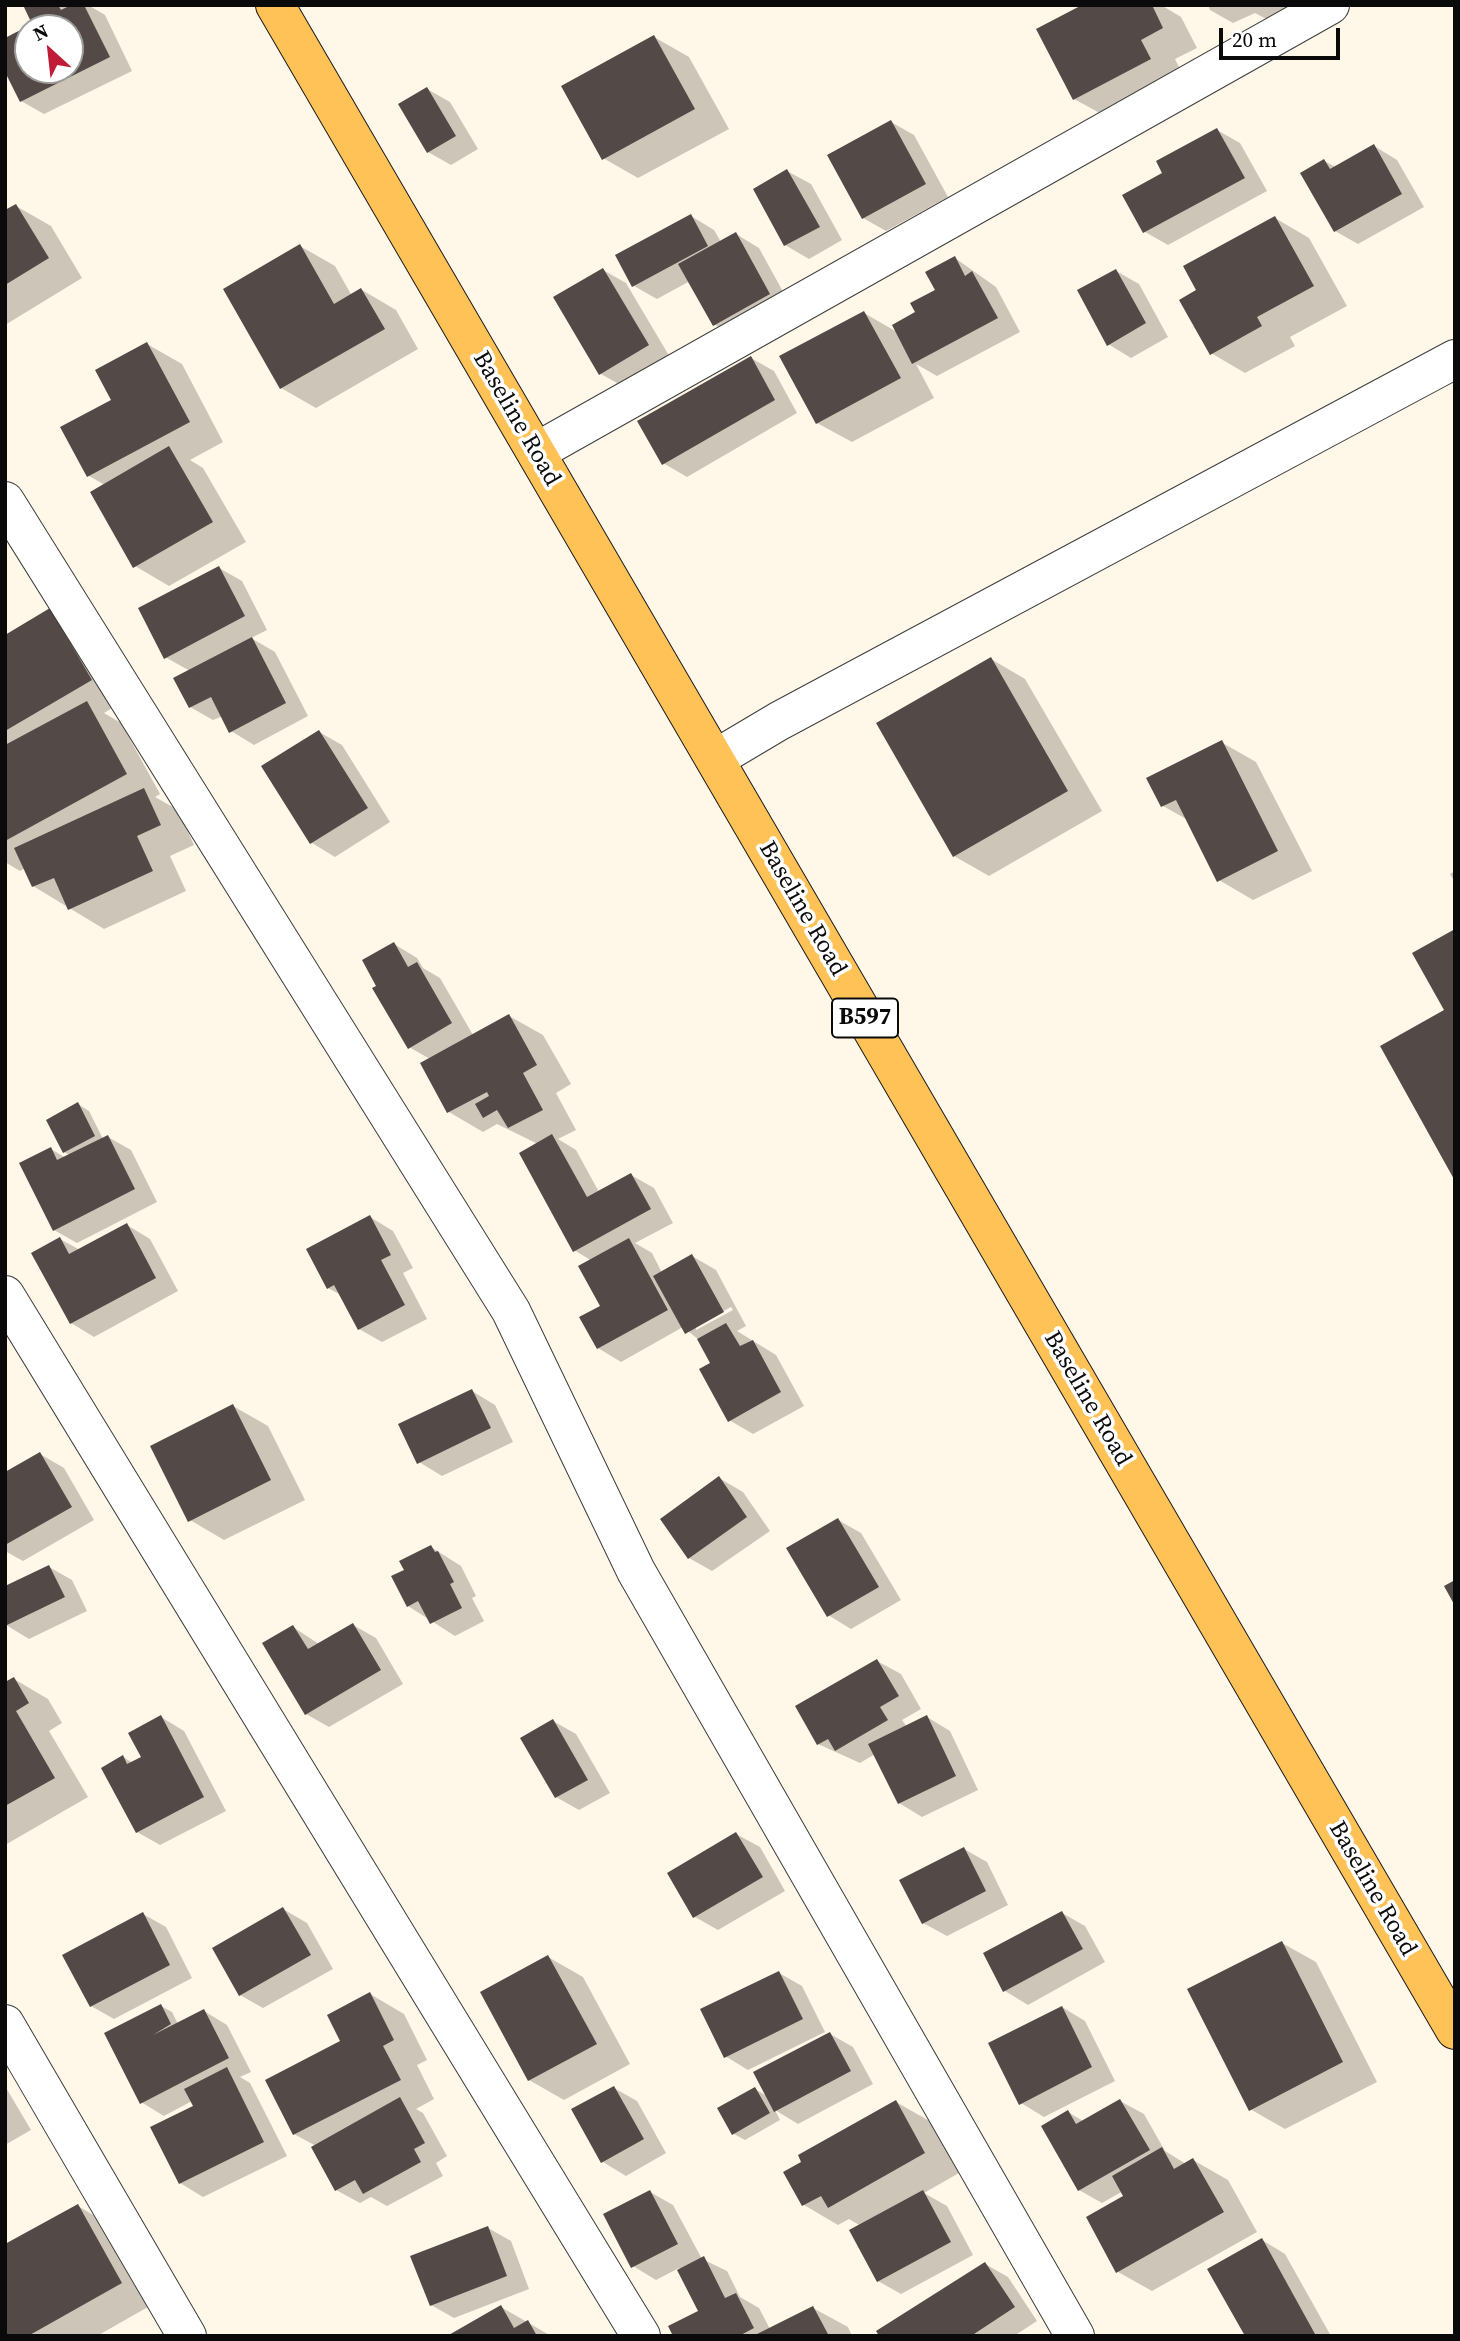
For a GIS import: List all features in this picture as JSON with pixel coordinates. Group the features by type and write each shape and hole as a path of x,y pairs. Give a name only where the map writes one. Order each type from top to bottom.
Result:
{"main road":[{"name":"Baseline Road","path":"275,5 1455,2030"}],"street":[{"path":"536,453 1329,5"},
{"path":"715,759 779,721 1455,359"},
{"path":"5,501 512,1311 636,1571 1075,2336"},
{"path":"5,1295 641,2336"},
{"path":"5,2024 187,2336"}],"building":[{"path":"23,5 58,5 61,10 71,5 84,5 110,57 84,70 84,14 27,14"},
{"path":"1082,5 1152,5 1163,28 1141,40 1151,59 1073,100 1036,29"},
{"path":"14,33 14,84 56,84 20,102 5,72 5,38"},
{"path":"654,35 695,109 602,160 561,86"},
{"path":"427,87 456,136 427,153 398,104"},
{"path":"891,120 926,184 862,219 827,155"},
{"path":"1217,128 1245,178 1143,233 1122,195 1162,173 1156,161"},
{"path":"1374,144 1402,194 1334,232 1300,173 1324,159 1330,169"},
{"path":"787,169 820,227 784,246 753,189"},
{"path":"16,204 49,258 5,285 5,210"},
{"path":"691,214 708,246 632,287 615,255"},
{"path":"1275,216 1314,286 1257,317 1262,326 1210,355 1179,300 1196,290 1183,266"},
{"path":"736,232 770,294 713,326 678,264"},
{"path":"300,244 334,304 361,288 385,329 280,389 223,289"},
{"path":"955,256 965,276 972,271 998,318 912,364 892,325 915,312 910,303 935,290 925,272"},
{"path":"603,268 649,345 599,375 553,297"},
{"path":"1116,269 1146,323 1107,346 1077,290"},
{"path":"864,311 901,378 816,424 779,356"},
{"path":"147,342 190,422 87,477 60,427 111,400 95,370"},
{"path":"751,356 775,400 662,465 637,421"},
{"path":"169,446 213,522 133,568 90,492"},
{"path":"219,566 245,616 164,659 138,608"},
{"path":"50,608 92,680 5,731 5,635"},
{"path":"252,637 286,703 229,733 211,697 189,708 173,678"},
{"path":"991,657 1068,791 953,857 876,723"},
{"path":"87,701 127,774 5,841 5,745"},
{"path":"319,730 368,808 310,844 261,766"},
{"path":"1222,740 1278,851 1217,882 1176,800 1161,807 1146,778"},
{"path":"144,788 161,825 137,836 153,871 68,910 54,878 32,887 14,848"},
{"path":"1455,929 1455,1181 1380,1046 1444,1010 1412,953"},
{"path":"394,942 408,967 417,962 452,1023 408,1049 372,988 376,986 362,960"},
{"path":"509,1014 537,1065 523,1073 543,1110 508,1128 497,1110 483,1118 475,1104 489,1096 487,1092 447,1113 420,1063"},
{"path":"78,1102 95,1136 63,1153 46,1120"},
{"path":"552,1134 587,1197 631,1173 651,1209 573,1252 519,1153"},
{"path":"108,1135 135,1189 53,1231 19,1163 51,1147 57,1160"},
{"path":"370,1215 391,1255 381,1260 405,1305 358,1330 334,1285 327,1289 306,1249"},
{"path":"127,1223 156,1278 70,1324 31,1253 60,1237 69,1254"},
{"path":"629,1238 668,1310 597,1349 579,1317 600,1306 578,1266"},
{"path":"692,1254 724,1312 685,1334 653,1276"},
{"path":"726,1323 740,1346 753,1340 781,1392 728,1422 699,1369 710,1363 697,1339"},
{"path":"472,1389 491,1428 417,1464 398,1424"},
{"path":"233,1404 271,1480 188,1522 150,1446"},
{"path":"40,1452 72,1507 5,1545 5,1472"},
{"path":"719,1476 747,1517 688,1559 660,1519"},
{"path":"838,1518 879,1587 827,1617 786,1548"},
{"path":"431,1545 435,1552 438,1551 454,1582 450,1584 462,1608 430,1624 418,1601 407,1607 391,1576 404,1570 399,1561"},
{"path":"49,1565 65,1597 5,1626 5,1586"},
{"path":"1455,1580 1455,1606 1444,1586"},
{"path":"353,1623 381,1670 305,1715 262,1643 293,1625 308,1649"},
{"path":"877,1659 899,1696 880,1707 888,1720 835,1751 828,1739 817,1745 795,1706"},
{"path":"14,1677 29,1703 16,1711 55,1778 5,1806 5,1682"},
{"path":"161,1715 204,1797 136,1833 101,1768 123,1755 127,1764 141,1757 128,1733"},
{"path":"927,1715 956,1776 898,1804 868,1744"},
{"path":"553,1719 588,1780 555,1798 520,1738"},
{"path":"736,1832 763,1877 693,1918 667,1873"},
{"path":"964,1847 986,1891 922,1924 899,1880"},
{"path":"283,1907 311,1955 239,1996 212,1948"},
{"path":"1062,1911 1083,1949 1003,1992 983,1953"},
{"path":"143,1912 170,1965 90,2007 62,1955"},
{"path":"1282,1941 1343,2062 1249,2111 1187,1989"},
{"path":"548,1955 597,2044 528,2081 480,1992"},
{"path":"779,1971 803,2019 724,2058 700,2009"},
{"path":"370,1992 394,2040 383,2046 401,2080 293,2135 265,2080 340,2041 327,2015"},
{"path":"161,2004 171,2024 153,2035 204,2009 229,2058 140,2104 104,2033"},
{"path":"1062,2006 1092,2067 1019,2105 988,2043"},
{"path":"830,2032 851,2071 774,2112 753,2072"},
{"path":"227,2067 264,2142 179,2184 150,2127 193,2106 184,2089"},
{"path":"614,2086 644,2139 601,2163 571,2109"},
{"path":"755,2087 770,2113 732,2135 717,2108"},
{"path":"400,2097 425,2143 414,2149 421,2162 363,2194 355,2180 335,2191 311,2147"},
{"path":"1120,2099 1150,2150 1078,2191 1041,2126 1068,2110 1076,2124"},
{"path":"896,2100 925,2153 828,2208 821,2196 802,2206 783,2172 801,2162 798,2155"},
{"path":"1162,2147 1174,2169 1193,2158 1224,2212 1116,2273 1086,2217 1123,2196 1112,2176"},
{"path":"650,2190 678,2244 631,2268 603,2214"},
{"path":"923,2190 951,2242 877,2282 849,2230"},
{"path":"78,2204 122,2283 28,2336 5,2336 5,2244"},
{"path":"488,2226 507,2276 430,2306 410,2256"},
{"path":"1262,2238 1315,2334 1313,2336 1245,2336 1207,2269"},
{"path":"704,2256 725,2298 736,2293 754,2328 739,2336 673,2336 668,2326 698,2311 677,2270"},
{"path":"985,2262 1015,2307 971,2336 879,2336 876,2331"},
{"path":"501,2305 514,2328 528,2320 537,2336 447,2336"},
{"path":"813,2306 829,2336 753,2336"}]}
